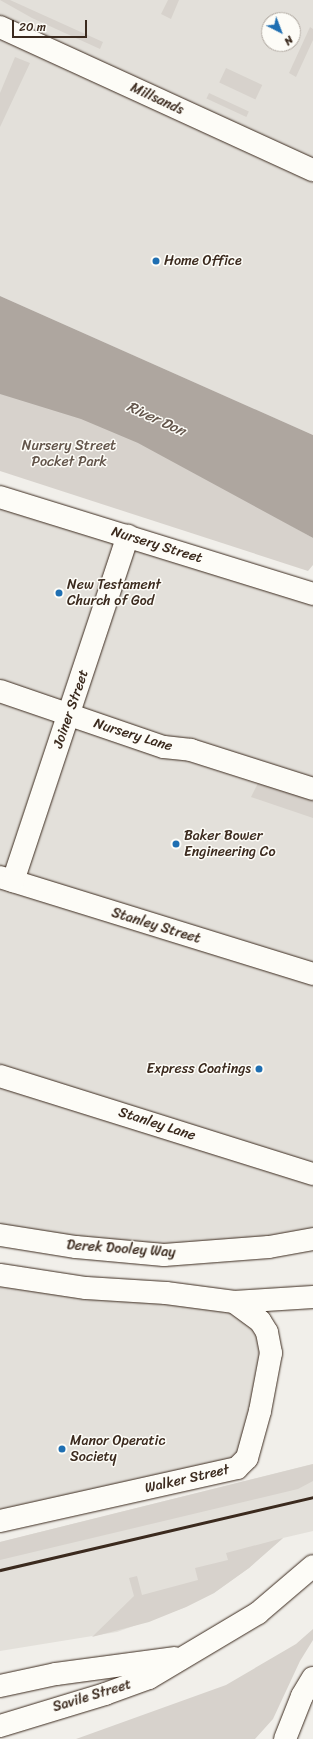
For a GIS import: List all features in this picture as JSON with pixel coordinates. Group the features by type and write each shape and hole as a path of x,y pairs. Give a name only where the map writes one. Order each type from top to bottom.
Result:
{"main road":[{"name":"Millsands","path":"0,27 313,170"},
{"name":"Nursery Street","path":"0,497 313,594"},
{"name":"Joiner Street","path":"6,879 69,715 128,536"},
{"name":"Nursery Lane","path":"0,691 164,747 191,750 313,789"},
{"name":"Stanley Street","path":"6,879 313,974"},
{"name":"Stanley Lane","path":"0,1076 313,1174"},
{"name":"Derek Dooley Way","path":"0,1235 76,1247 164,1255 269,1246 313,1239"},
{"path":"0,1275 86,1288 166,1293 234,1302 313,1297"},
{"name":"Walker Street","path":"0,1521 237,1468 246,1458 269,1367 271,1353 267,1332 260,1321 234,1302"},
{"name":"Savile Street","path":"0,1726 142,1680 180,1657 201,1648 258,1613 313,1566"},
{"name":"Savile Street","path":"0,1686 56,1674 180,1657"},
{"path":"286,1739 302,1696 313,1678"}],"shaded area":[{"path":"0,0 313,0 313,435 0,296"},
{"path":"0,497 313,594 313,1238 205,1252 0,1235"},
{"path":"0,1274 233,1302 267,1332 247,1458 0,1521"},
{"path":"313,1464 313,1531 283,1538 249,1568 214,1593 186,1607 117,1632 0,1651 0,1542"}],"green space":[{"path":"0,0 10,0 103,42 100,49 32,18"},
{"path":"168,0 179,0 171,19 161,14"},
{"path":"310,27 313,29 313,40 296,77 289,73 299,52 301,52 301,47"},
{"path":"15,57 30,63 0,127 0,93"},
{"path":"226,68 262,85 255,99 219,83"},
{"path":"209,93 249,112 246,117 206,98"},
{"name":"Nursery Street Pocket Park","path":"0,377 74,402 313,538 313,565 308,571 0,471"},
{"path":"258,783 313,800 313,818 251,797"},
{"path":"313,1464 313,1481 298,1489 0,1560 0,1542"},
{"path":"283,1538 249,1568 214,1593 186,1607 149,1622 92,1637 134,1596 129,1578 137,1576 142,1595 198,1580 195,1568 228,1560 226,1553"},
{"path":"313,1629 313,1640 300,1661 273,1719 255,1739 76,1739 226,1685 296,1644"}],"water":[{"name":"River Don","path":"0,296 313,435 313,538 138,443 81,419 0,394"}],"railway":[{"path":"0,1570 313,1497"}],"place":[{"name":"Home Office","path":"156,261"},
{"name":"New Testament Church of God","path":"59,593"},
{"name":"Baker Bower Engineering Co","path":"176,844"},
{"name":"Express Coatings","path":"259,1069"},
{"name":"Manor Operatic Society","path":"62,1449"}]}
